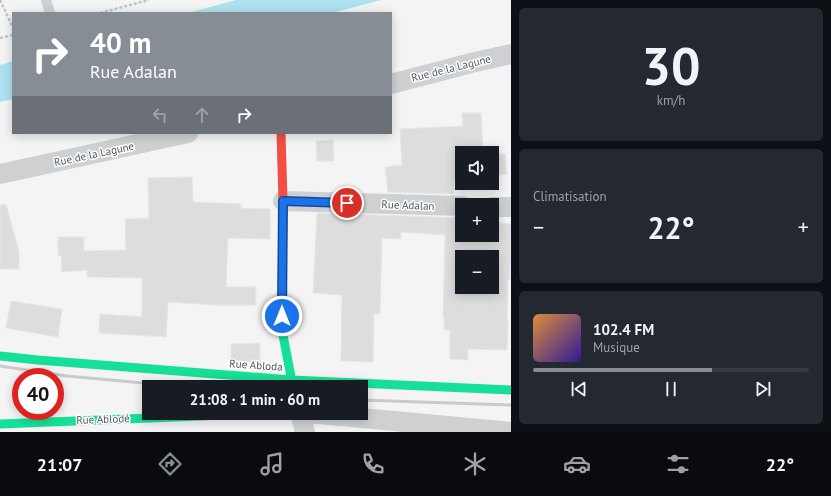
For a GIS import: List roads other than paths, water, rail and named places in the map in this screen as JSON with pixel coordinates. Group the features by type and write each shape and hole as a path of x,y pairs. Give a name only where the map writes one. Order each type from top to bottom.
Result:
{"street":[{"name":"Rue de la Lagune","path":"392,84 511,54"},
{"name":"Rue de la Lagune","path":"0,174 183,134"},
{"path":"281,134 283,201 282,330 291,380"},
{"name":"Rue Adalan","path":"283,201 455,206"},
{"path":"499,207 511,207"},
{"name":"Rue Abloda","path":"0,356 250,380"},
{"name":"Rue Abloda","path":"368,386 511,390"},
{"name":"Rue Ablodé","path":"0,424 142,418"},
{"path":"368,419 511,432"},
{"path":"301,420 304,432"}],"lane":[{"path":"46,0 50,12"}],"water":[{"path":"236,0 381,0 336,12 192,12"},
{"path":"12,61 12,99 0,102 0,65"}],"railway":[{"path":"0,366 67,376 142,383"},
{"path":"368,400 511,405"}]}
